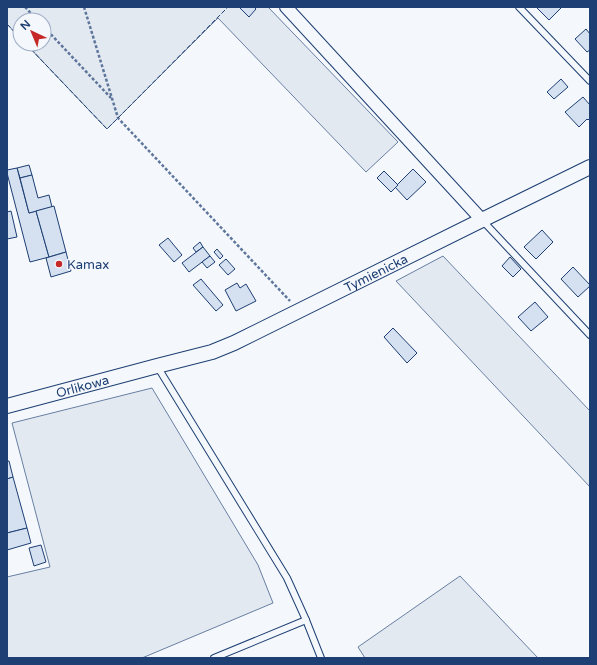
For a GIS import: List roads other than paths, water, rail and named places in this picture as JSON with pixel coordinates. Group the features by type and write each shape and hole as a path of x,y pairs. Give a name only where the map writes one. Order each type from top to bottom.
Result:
{"street":[{"path":"286,7 482,220"},
{"name":"Tymienicka","path":"157,366 212,352 234,344 590,167"},
{"name":"Orlikowa","path":"7,406 157,366"}],"lane":[{"path":"519,7 590,82"},
{"path":"482,220 590,336"},
{"path":"157,366 287,578 321,658"},
{"path":"214,658 306,620"}],"place":[{"name":"Kamax","path":"59,264"}]}
